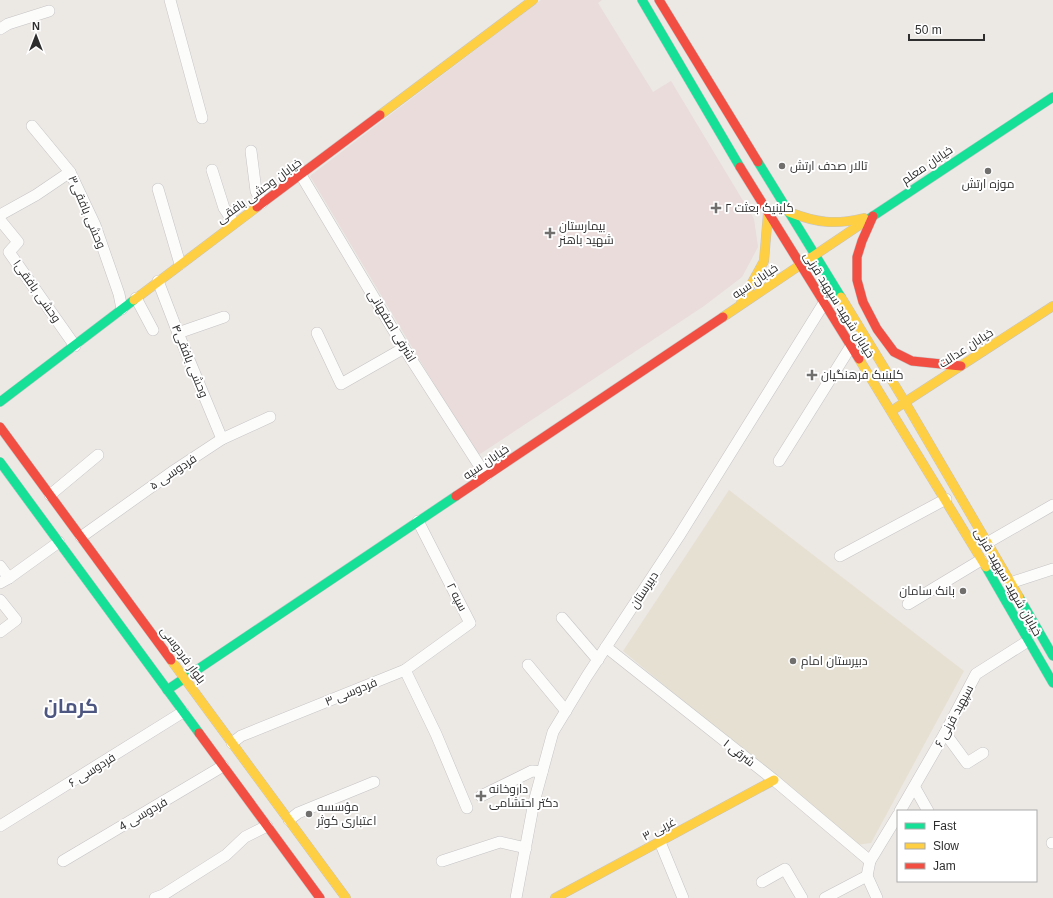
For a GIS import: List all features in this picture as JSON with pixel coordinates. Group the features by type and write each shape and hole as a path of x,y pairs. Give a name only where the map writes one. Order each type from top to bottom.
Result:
{"main road":[{"name":"خیابان وحشی بافقی","path":"0,402 234,223 301,175 533,0"},
{"name":"خیابان شهید سپهبد قرنی","path":"642,0 768,213 946,499 1053,683"},
{"name":"خیابان شهید سپهبد قرنی","path":"659,0 905,402 1053,656"},
{"path":"670,0 674,24"},
{"path":"642,18 668,45"},
{"name":"خیابان معلم","path":"815,255 1053,97"},
{"path":"789,212 809,220 827,223 848,222 873,216"},
{"path":"739,306 764,261 768,213"},
{"path":"873,216 857,257 857,280 863,302 877,329 894,352 912,361 961,366"},
{"name":"خیابان سپه","path":"167,690 815,255"},
{"name":"خیابان عدالت","path":"891,411 1053,306"},
{"name":"بلوار فردوسی","path":"0,427 346,898"},
{"path":"0,462 320,898"},
{"name":"۳ غربی","path":"555,898 774,780"}],"street":[{"path":"170,0 202,118"},
{"path":"0,29 8,24 49,11"},
{"name":"وحشی بافقی۳","path":"32,126 70,172 95,225 119,294 122,309"},
{"path":"251,151 256,190 262,203"},
{"path":"212,170 224,208 234,223"},
{"path":"0,215 36,195 70,172"},
{"name":"اشرفی اصفهانی","path":"301,175 404,348 486,476"},
{"path":"158,188 180,264"},
{"name":"وحشی بافقی۱","path":"0,220 18,242 9,252 75,346"},
{"name":"وحشی بافقی۴","path":"158,282 222,439"},
{"path":"136,298 153,330"},
{"name":"دبیرستان","path":"516,898 534,802 553,732 606,647 679,536 824,303"},
{"path":"178,333 224,317"},
{"path":"317,333 341,384 404,348"},
{"path":"779,461 851,346"},
{"name":"فردوسی ۵","path":"80,537 222,439 270,416"},
{"path":"50,495 98,455"},
{"path":"840,556 946,499"},
{"path":"987,543 1053,505"},
{"name":"سپه ۲","path":"405,670 470,623 418,521"},
{"path":"0,566 4,580 58,542"},
{"path":"908,604 981,560"},
{"path":"1011,584 1053,569"},
{"path":"0,600 16,620 0,632"},
{"path":"562,618 598,660"},
{"name":"سپهبد قرنی ۶","path":"901,810 915,788 976,674 1028,641"},
{"name":"شرقی ۱","path":"606,647 774,780 870,861"},
{"path":"528,665 566,711"},
{"path":"405,670 436,734 467,808"},
{"name":"فردوسی ۳","path":"232,743 241,736 405,670"},
{"name":"فردوسی ۶","path":"0,826 183,712"},
{"path":"945,732 967,763 983,753"},
{"name":"فردوسی 4","path":"63,861 223,766"},
{"path":"481,796 532,770 542,772"},
{"path":"289,820 298,813 374,782"},
{"path":"915,788 927,810"},
{"path":"877,898 866,876 870,861 897,817"},
{"path":"161,897 226,855 245,837 267,826"},
{"path":"442,861 500,842 526,848"},
{"path":"660,842 683,898"},
{"path":"762,882 785,869 802,898"},
{"path":"825,898 866,876"}],"shaded area":[{"name":"بیمارستان شهید باهنر","path":"541,0 602,0 598,3 653,92 671,81 754,219 758,247 742,277 704,306 477,456 310,176"},
{"name":"دبیرستان امام","path":"729,490 964,671 871,843 856,845 623,651"}],"traffic: fast":[{"path":"642,0 740,167"},
{"path":"861,224 1053,97"},
{"path":"758,162 841,297"},
{"path":"0,402 134,300"},
{"path":"0,462 199,733"},
{"path":"167,690 456,496"},
{"path":"986,567 1053,683"},
{"path":"1019,597 1053,656"}],"traffic: slow":[{"path":"380,115 533,0"},
{"path":"134,300 257,207"},
{"path":"789,212 808,219 826,222 844,222 864,218"},
{"path":"741,303 764,261 768,213"},
{"path":"723,317 861,224"},
{"path":"841,297 905,402 1019,597"},
{"path":"896,408 1053,306"},
{"path":"859,359 986,567"},
{"path":"171,660 346,898"},
{"path":"555,898 774,780"}],"traffic: jam":[{"path":"659,0 758,162"},
{"path":"257,207 380,115"},
{"path":"740,167 859,359"},
{"path":"873,216 857,257 857,280 863,302 877,329 894,352 912,361 961,366"},
{"path":"456,496 723,317"},
{"path":"0,427 171,660"},
{"path":"199,733 320,898"}],"place":[{"name":"تالار صدف ارتش","path":"782,166"},
{"name":"موزه ارتش","path":"988,171"},
{"name":"کلینیک بعثت ۲","path":"716,208"},
{"name":"بیمارستان شهید باهنر","path":"550,233"},
{"name":"کلینیک فرهنگیان","path":"812,375"},
{"name":"بانک سامان","path":"963,591"},
{"name":"دبیرستان امام","path":"793,661"},
{"name":"داروخانه دکتر احتشامی","path":"481,796"},
{"name":"مؤسسه اعتباری کوثر","path":"309,814"}],"district":[{"name":"کرمان","path":"71,706"}]}
